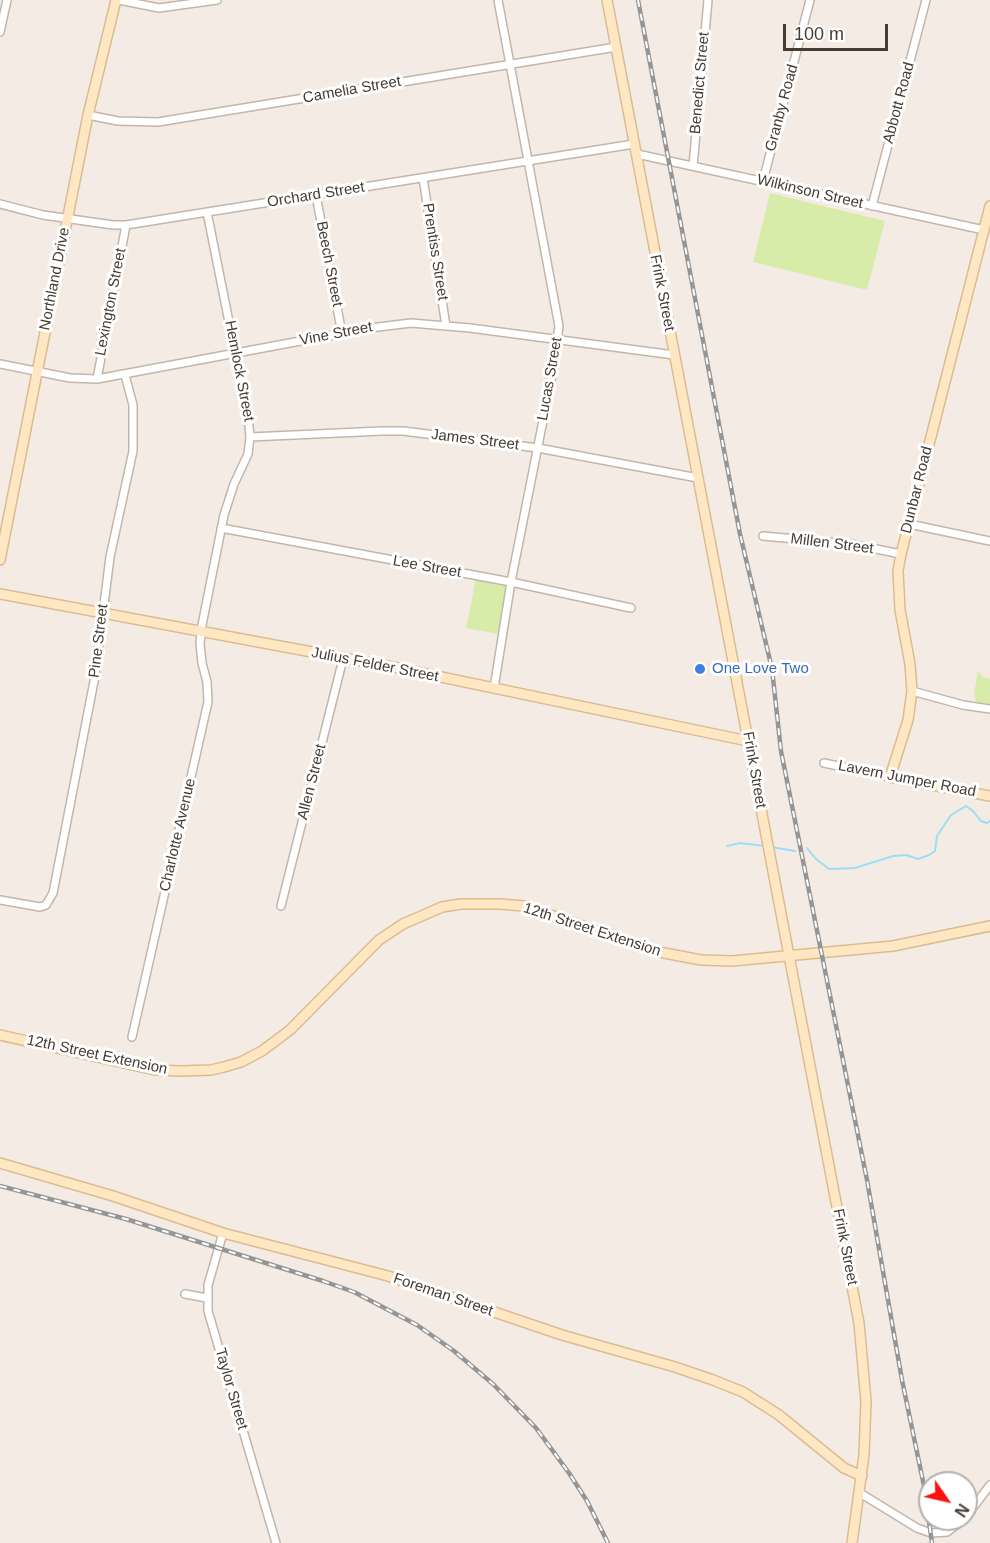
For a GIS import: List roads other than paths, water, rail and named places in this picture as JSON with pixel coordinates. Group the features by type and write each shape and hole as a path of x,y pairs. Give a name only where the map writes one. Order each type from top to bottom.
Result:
{"street":[{"path":"0,32 7,0"},
{"path":"118,0 159,8 217,0"},
{"name":"Northland Drive","path":"0,560 88,115 118,0"},
{"name":"Lucas Street","path":"494,688 511,582 558,340 559,319 498,0"},
{"name":"Frink Street","path":"607,0 859,1323 866,1401 862,1476 852,1543"},
{"name":"Benedict Street","path":"693,166 708,0"},
{"name":"Granby Road","path":"763,181 810,0"},
{"name":"Abbott Road","path":"872,206 926,0"},
{"name":"Camelia Street","path":"88,115 128,122 158,122 616,46"},
{"name":"Orchard Street","path":"0,204 67,218 126,225 634,144"},
{"name":"Wilkinson Street","path":"636,154 872,206 985,235"},
{"name":"Prentiss Street","path":"423,178 446,326"},
{"name":"Beech Street","path":"316,195 342,334"},
{"name":"Dunbar Road","path":"890,777 908,720 912,692 910,664 900,610 898,571 985,235 990,206"},
{"name":"Hemlock Street","path":"200,632 221,528 234,484 248,454 250,437 207,212"},
{"name":"Lexington Street","path":"97,379 126,225"},
{"name":"Vine Street","path":"0,364 70,378 97,379 390,325 428,323 674,355"},
{"name":"Pine Street","path":"0,900 40,908 46,905 53,893 95,675 110,556 133,451 133,405 125,375"},
{"name":"James Street","path":"250,437 404,431 538,448 698,478"},
{"path":"909,524 990,541"},
{"name":"Lee Street","path":"221,528 511,582 631,608"},
{"name":"Millen Street","path":"763,536 851,544 901,555"},
{"name":"Julius Felder Street","path":"0,594 494,688 748,741"},
{"name":"Charlotte Avenue","path":"132,1037 208,702 200,632"},
{"name":"Allen Street","path":"281,906 342,659"},
{"path":"912,692 963,705 990,709"},
{"name":"Lavern Jumper Road","path":"824,763 990,796"},
{"name":"12th Street Extension","path":"0,1035 155,1070 217,1069 241,1062 262,1051 281,1037 309,1012 379,940 423,914 442,907 461,904 524,906 659,952 701,960 732,961 892,946 990,926"},
{"name":"Foreman Street","path":"0,1163 113,1196 222,1233 388,1276 562,1335 713,1380 743,1392 772,1410 844,1468 862,1476"},
{"name":"Taylor Street","path":"222,1233 211,1272 207,1299 210,1317 276,1543"},
{"path":"185,1294 207,1299"},
{"path":"978,1501 990,1485"},
{"path":"860,1493 918,1528"},
{"path":"925,1531 931,1533 948,1531"}],"waterway":[{"path":"807,848 829,869 855,868 893,856 906,855 918,859 935,851 937,836 951,815 966,806 981,821 987,823 990,821"},
{"path":"727,846 740,843 765,846"},
{"path":"771,847 795,851"}],"railway":[{"path":"638,0 740,534 772,669 781,751 867,1180 902,1380 924,1486 932,1543"},
{"path":"0,1186 126,1219 323,1281 354,1292 417,1325 454,1351 493,1384 536,1428 587,1501 608,1543"}],"place":[{"name":"One Love Two","path":"700,669"}]}
